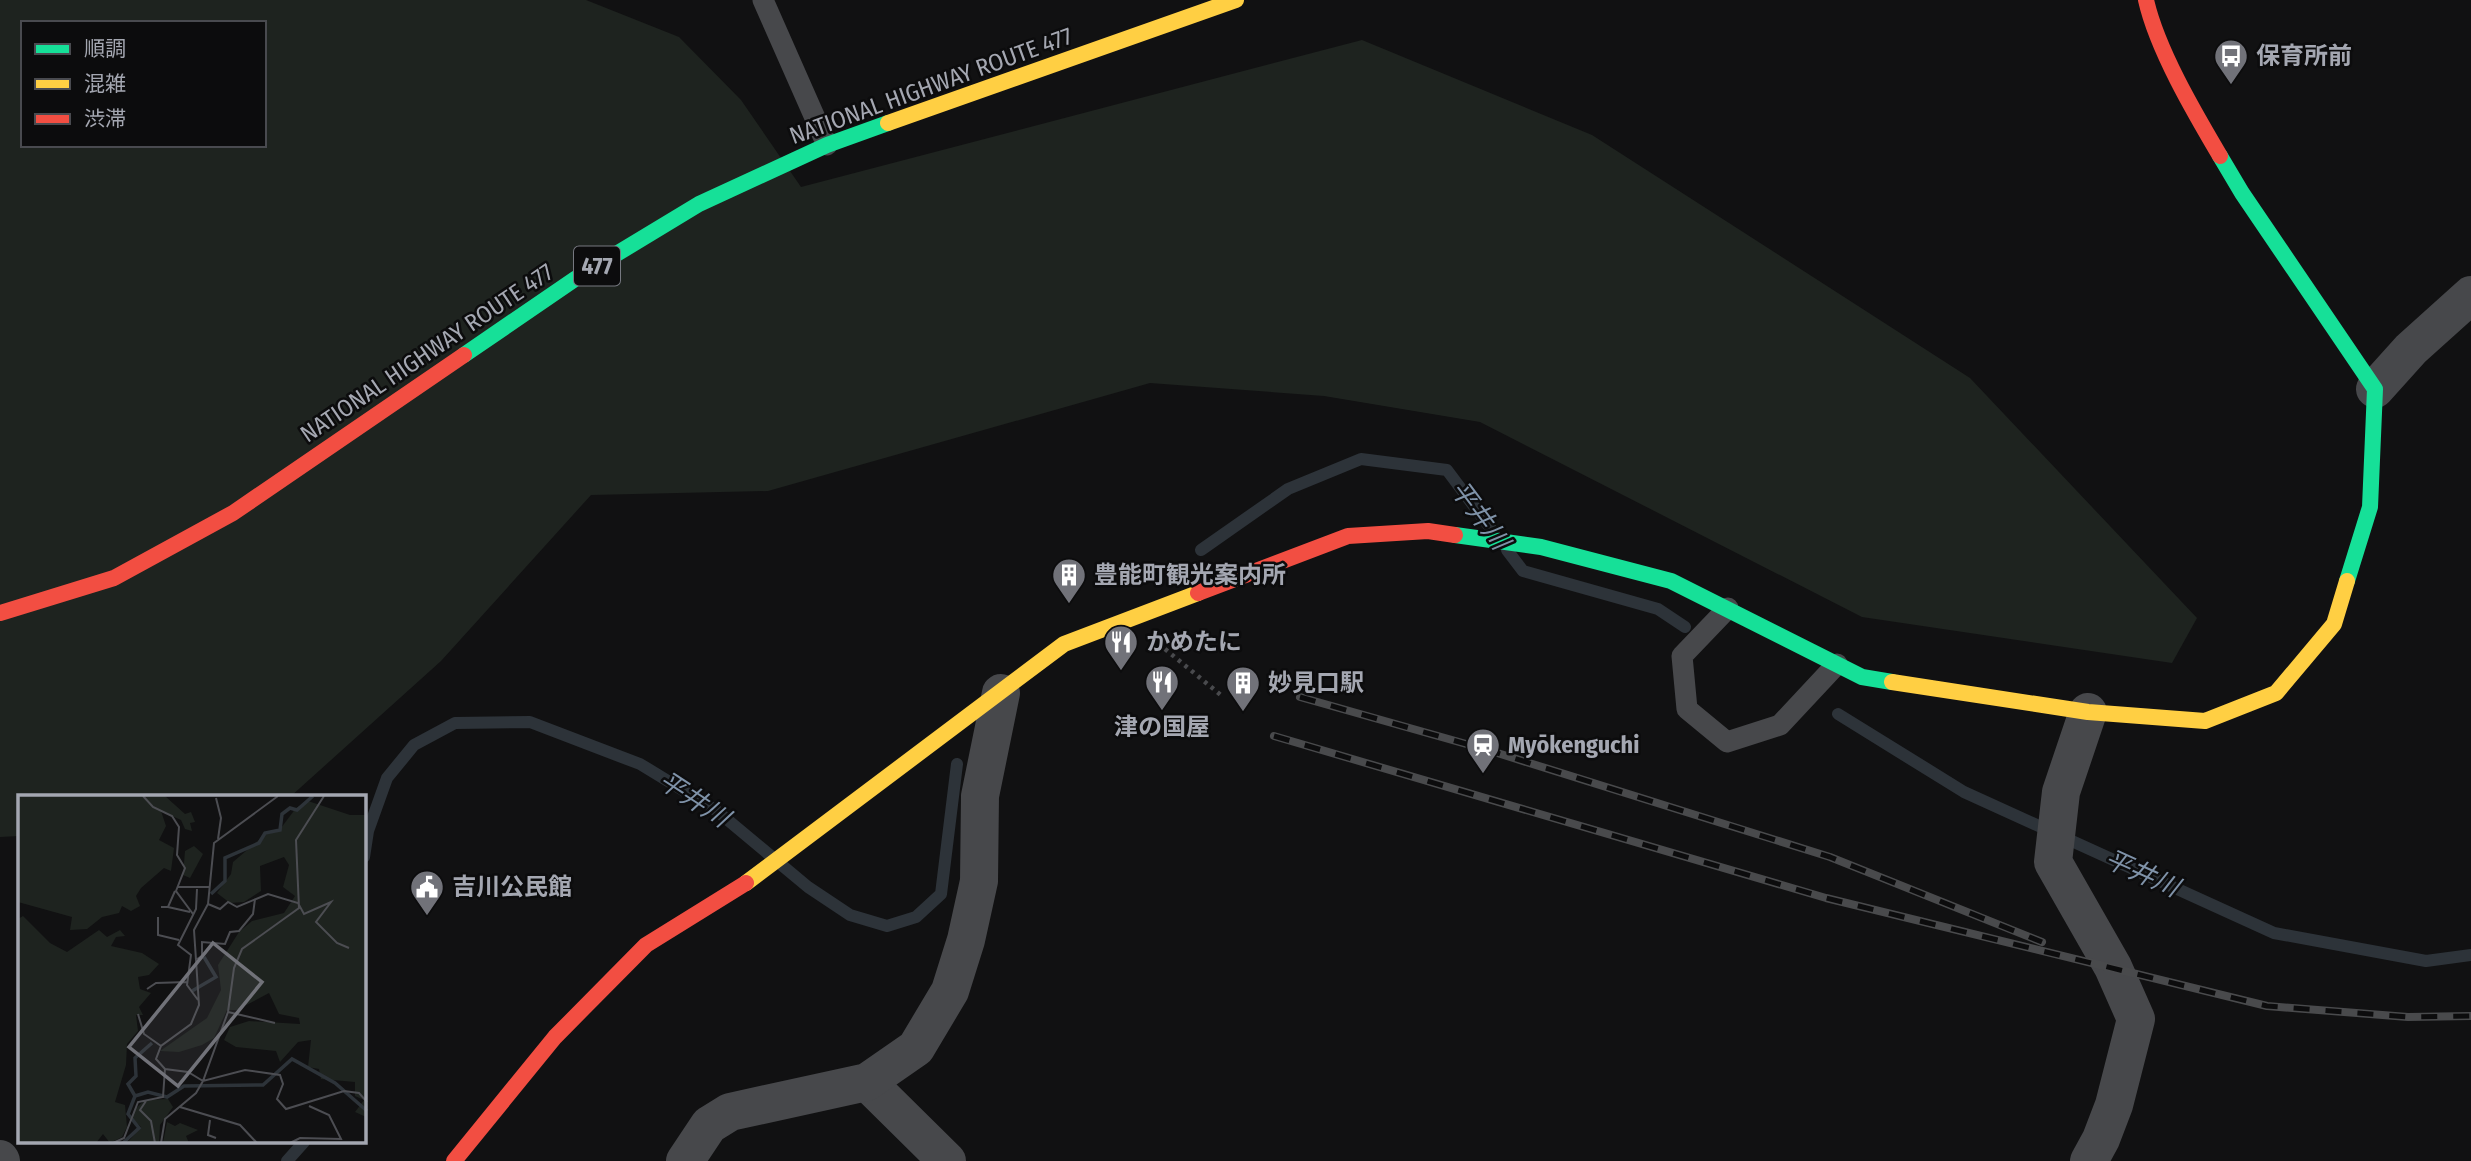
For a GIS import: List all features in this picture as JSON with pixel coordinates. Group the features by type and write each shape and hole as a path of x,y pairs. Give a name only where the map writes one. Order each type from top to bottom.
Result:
{"main road":[{"name":"NATIONAL HIGHWAY ROUTE 477","path":"0,613 114,578 233,513 575,279 699,205 827,145 1236,0"},
{"path":"454,1161 555,1037 646,945 760,874 1064,643 1348,536 1428,531 1541,547 1671,581 1862,677 2088,712 2205,721 2276,693 2334,624 2370,507 2375,389 2242,193 2198,119 2151,22 2146,0"}],"street":[{"path":"2375,389 2412,349 2471,295"},
{"path":"685,1161 709,1125 730,1112 867,1082 916,1048 950,991 966,940 979,881 980,796 1001,693"},
{"path":"2088,712 2062,792 2053,862 2113,967 2136,1019 2114,1105 2089,1161"},
{"path":"867,1082 947,1161"}],"lane":[{"path":"763,0 827,145"},
{"path":"1728,608 1682,656 1687,709 1727,742 1780,725 1838,664"}],"path":[{"path":"1129,619 1222,696"}],"shaded area":[{"path":"0,0 586,0 679,37 741,100 801,187 1362,40 1592,135 1970,378 2197,618 2172,663 1862,617 1480,422 1324,396 1150,383 768,491 591,495 441,661 292,795 18,795 18,836 0,837"}],"waterway":[{"name":"平井川","path":"1201,550 1288,489 1361,459 1447,470 1494,533"},
{"name":"平井川","path":"1507,550 1523,571 1658,609 1685,627"},
{"name":"平井川","path":"1838,714 1964,792 2274,933 2426,961 2471,955"},
{"name":"平井川","path":"366,844 387,778 414,745 455,723 530,722 640,764 717,811 808,887 850,915 887,926 916,917 941,894 957,764"},
{"name":"平井川","path":"287,1161 302,1144"}],"railway":[{"path":"1300,697 1491,751 1830,857 2042,942"},
{"path":"1274,736 1826,898 2267,1006 2408,1017 2471,1016"}],"traffic: fast":[{"path":"464,355 575,279 699,204 827,145 888,123"},
{"path":"2220,156 2242,193 2375,389 2370,507 2347,581"},
{"path":"1455,535 1541,547 1671,581 1862,677 1892,682"}],"traffic: slow":[{"path":"888,123 1236,0"},
{"path":"1892,682 2088,712 2205,721 2276,693 2334,624 2347,581"},
{"path":"746,883 1064,644 1198,593"}],"traffic: jam":[{"path":"2146,0 2167,59 2220,156"},
{"path":"0,613 114,578 233,513 464,355"},
{"path":"1198,593 1348,536 1428,531 1455,535"},
{"path":"454,1161 555,1037 646,945 746,883"}],"place":[{"name":"保育所前","path":"2231,86"},
{"name":"豊能町観光案内所","path":"1069,605"},
{"name":"かめたに","path":"1121,672"},
{"name":"津の国屋","path":"1162,712"},
{"name":"妙見口駅","path":"1243,713"},
{"name":"Myōkenguchi","path":"1483,775"},
{"name":"吉川公民館","path":"427,917"}]}
